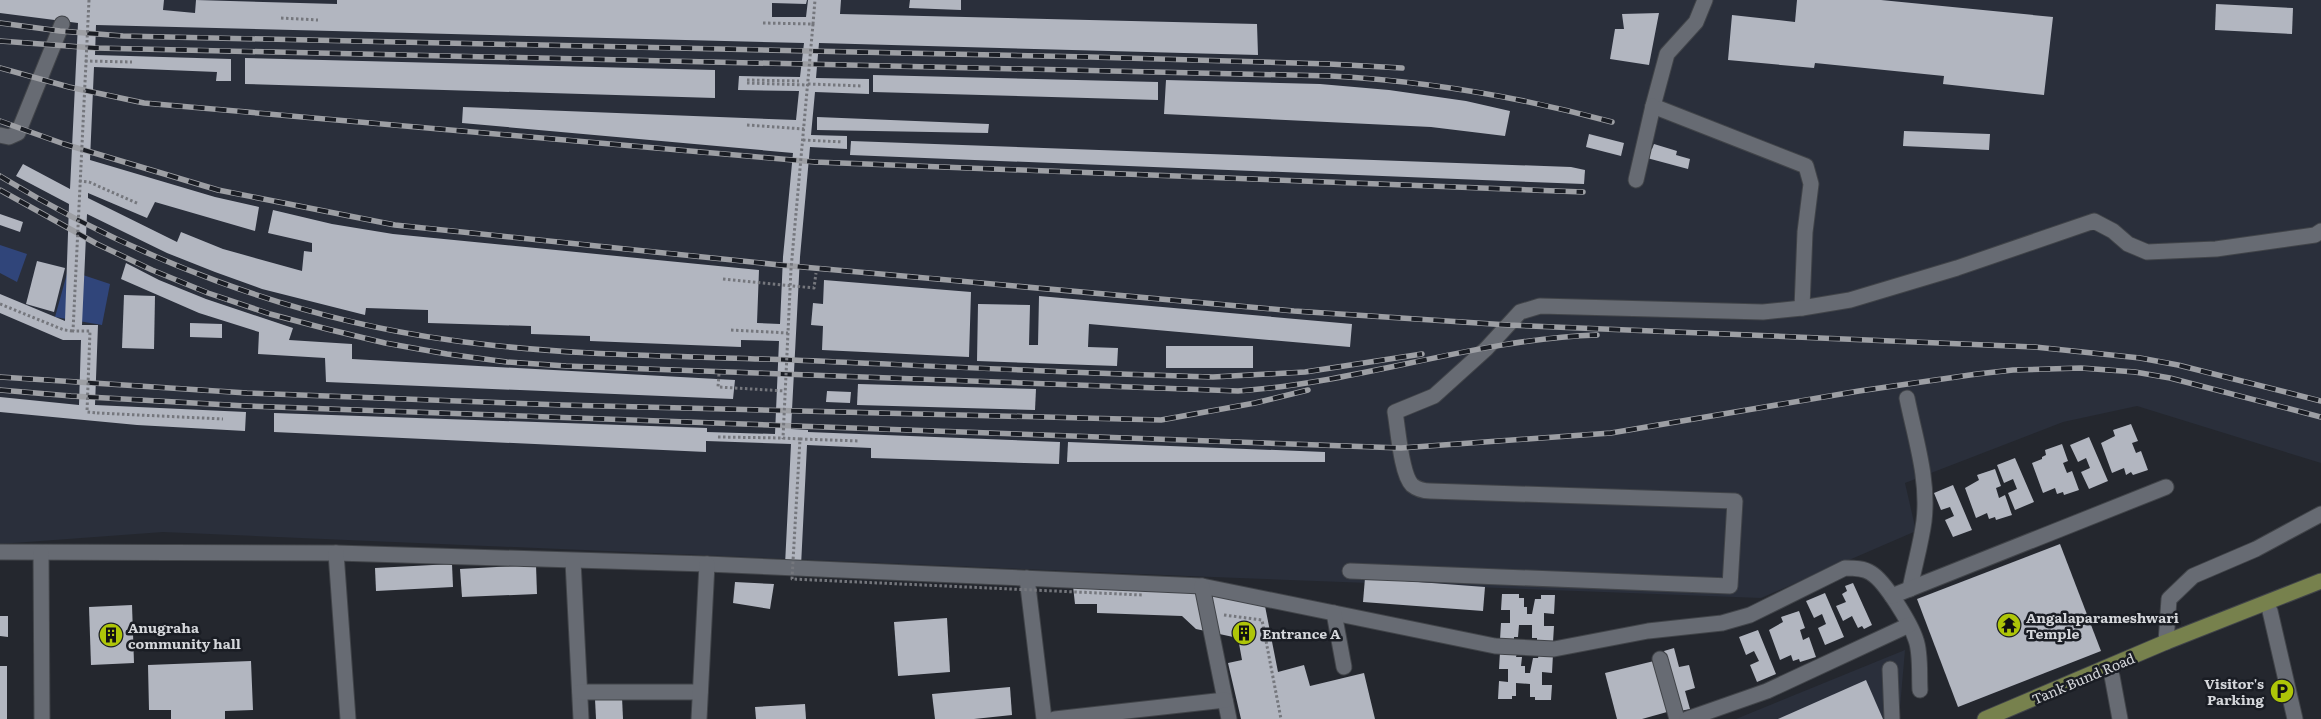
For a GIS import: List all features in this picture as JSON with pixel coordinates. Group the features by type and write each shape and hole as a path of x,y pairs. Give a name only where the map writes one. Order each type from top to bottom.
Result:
{"main road":[{"name":"Tank Bund Road","path":"1985,719 2166,642 2321,581"},
{"name":"Tank Bund Road","path":"2009,719 2170,650 2321,591"}],"street":[{"path":"1636,180 1667,54 1696,22 1705,0"},
{"path":"0,135 10,137 18,132 62,24"},
{"path":"1653,106 1806,166 1812,184 1805,232 1802,308"},
{"path":"1350,571 1730,586 1735,501 1425,491 1412,484 1408,476 1395,412 1434,396 1486,349 1516,315 1533,306 1763,312 1802,308 1850,300 1957,268 2088,222 2100,223 2128,244 2147,252 2216,249 2319,236"},
{"path":"1907,398 1920,450 1924,480 1924,520 1910,589"},
{"path":"1892,596 2166,487"},
{"path":"2166,642 2168,599 2193,576 2256,549 2321,514"},
{"path":"0,552 336,553 707,564 1202,586 1495,646 1554,650 1604,638 1722,623 1750,614 1845,568 1857,568 1872,573 1892,596 1908,625 1916,641 1920,690"},
{"path":"41,553 42,719"},
{"path":"336,553 348,719"},
{"path":"572,561 581,719"},
{"path":"699,719 707,564"},
{"path":"1027,578 1044,719"},
{"path":"1202,586 1228,719"},
{"path":"2270,611 2296,719"},
{"path":"1334,613 1344,668"},
{"path":"1687,719 1767,691 1908,625"},
{"path":"1660,659 1677,719"},
{"path":"1890,669 1892,719"},
{"path":"2112,676 2120,719"},
{"path":"580,692 700,692"},
{"path":"1055,719 1225,700"}],"path":[{"path":"73,331 89,0"},
{"path":"783,438 788,333 815,0"},
{"path":"281,18 318,20"},
{"path":"763,23 813,24"},
{"path":"85,61 132,62"},
{"path":"747,82 863,86"},
{"path":"747,126 804,129"},
{"path":"803,140 844,142"},
{"path":"79,182 89,182 139,204"},
{"path":"722,279 814,288 816,273"},
{"path":"0,304 64,330 90,331 87,412 223,419"},
{"path":"731,330 788,333"},
{"path":"719,374 718,388 785,391"},
{"path":"718,437 859,441"},
{"path":"800,439 792,580 1142,595"},
{"path":"1219,614 1262,620 1281,719"}],"shaded area":[{"path":"0,0 2321,0 2321,463 2137,406 2063,422 1905,483 1916,531 1761,598 1187,576 163,532 0,544"},
{"path":"0,245 27,254 17,282 0,273"},
{"path":"68,270 110,284 102,325 55,317"},
{"path":"1905,650 1899,719 1736,719"}],"building":[{"path":"0,0 164,0 163,10 195,13 196,0 337,4 337,0 807,0 806,4 772,3 772,17 806,17 808,0 841,0 840,14 1257,24 1258,55 819,43 816,78 869,79 869,94 815,92 811,135 847,136 847,149 810,147 800,257 791,429 808,430 808,432 1060,442 1059,464 871,458 871,448 807,445 801,566 785,565 791,444 706,441 706,452 274,432 274,413 707,428 707,432 775,434 779,341 741,340 741,347 590,341 590,336 531,334 531,326 428,323 428,310 366,308 365,315 262,289 215,272 167,253 87,214 82,325 98,325 95,405 246,412 245,431 137,425 0,412 0,397 79,405 81,340 63,340 0,313 0,294 65,321 69,204 16,176 23,164 70,189 78,23 0,13","holes":["96,25 804,43 800,77 739,76 738,90 799,91 796,120 463,107 462,123 793,153 783,257 780,324 757,323 759,270 393,234 332,224 273,210 268,233 312,243 312,252 304,251 302,271 223,249 181,232 177,242 88,198 88,193 147,218 155,202 255,231 259,207 215,197 90,160 94,67 217,72 216,81 231,81 231,59 95,55"]},
{"path":"910,0 961,0 961,10 909,8"},
{"path":"1797,0 1881,0 2053,17 2044,95 1943,84 1944,76 1815,63 1814,68 1728,60 1732,15 1795,22"},
{"path":"2216,4 2293,8 2292,34 2215,30"},
{"path":"1659,13 1649,65 1610,59 1615,29 1624,29 1622,14"},
{"path":"245,58 715,70 715,98 245,84"},
{"path":"873,75 1158,82 1158,100 873,92"},
{"path":"1166,80 1320,84 1389,90 1466,101 1510,111 1505,136 1431,127 1164,114"},
{"path":"817,117 989,124 988,133 817,130"},
{"path":"1904,131 1990,134 1989,150 1903,146"},
{"path":"1589,134 1624,143 1621,156 1586,147"},
{"path":"851,141 1571,167 1585,170 1584,184 850,155"},
{"path":"1654,144 1677,151 1676,155 1690,159 1688,169 1647,158 1649,149 1652,149"},
{"path":"0,214 23,222 20,232 0,225"},
{"path":"37,261 65,268 54,312 26,304"},
{"path":"126,263 159,280 206,299 293,328 289,340 352,344 352,359 735,380 733,399 326,382 325,358 258,354 259,332 199,313 121,279"},
{"path":"824,280 971,292 969,357 822,350 823,326 811,325 813,303 823,304"},
{"path":"124,295 155,296 154,349 122,348"},
{"path":"1039,296 1352,324 1350,347 1089,324 1088,347 1118,348 1117,366 977,361 978,304 1030,305 1029,345 1038,345"},
{"path":"190,323 222,324 222,338 190,337"},
{"path":"1166,346 1253,346 1253,368 1166,368"},
{"path":"858,384 1036,389 1035,410 857,405"},
{"path":"827,391 851,392 850,403 826,402"},
{"path":"2131,424 2138,441 2132,443 2136,453 2141,451 2148,470 2133,475 2131,472 2126,475 2124,468 2112,473 2101,443 2115,436 2113,430"},
{"path":"2089,437 2108,481 2089,489 2081,472 2090,468 2086,458 2078,462 2070,445"},
{"path":"1068,442 1325,452 1325,462 1067,462"},
{"path":"2062,444 2068,461 2063,463 2067,473 2072,471 2079,490 2064,495 2063,492 2057,494 2055,488 2043,493 2032,463 2046,455 2045,450"},
{"path":"2015,458 2034,502 2015,510 2008,493 2017,489 2013,479 2004,483 1997,465"},
{"path":"1995,469 2001,486 1996,488 1999,498 2005,495 2012,515 1996,520 1995,517 1989,519 1987,513 1976,518 1965,488 1979,480 1977,475"},
{"path":"1953,485 1972,530 1953,537 1945,520 1954,516 1950,507 1941,510 1934,493"},
{"name":"Angalaparameshwari Temple","path":"2060,544 2101,651 1958,707 1917,599"},
{"path":"452,564 453,587 376,591 375,568"},
{"path":"536,565 537,594 462,597 460,569"},
{"path":"1365,578 1485,587 1483,611 1363,602"},
{"path":"735,582 774,584 770,609 733,603"},
{"path":"1853,583 1872,625 1864,629 1862,626 1858,628 1852,616 1843,621 1836,606 1846,602 1842,594 1847,591 1845,586"},
{"path":"1073,586 1204,593 1265,606 1278,672 1304,665 1310,686 1364,673 1375,719 1241,719 1228,663 1242,660 1238,638 1196,629 1182,616 1097,613 1097,604 1075,604"},
{"path":"1825,593 1844,637 1825,645 1818,628 1826,624 1822,614 1814,618 1806,601"},
{"path":"1502,594 1519,594 1519,598 1524,598 1524,607 1527,607 1527,614 1532,614 1535,599 1541,599 1541,595 1555,595 1554,614 1544,613 1544,626 1554,626 1553,642 1537,641 1537,638 1532,638 1532,625 1519,625 1518,637 1514,637 1514,640 1500,640 1501,623 1510,623 1510,610 1501,610"},
{"name":"Anugraha community hall","path":"132,605 134,663 91,665 89,607"},
{"path":"1799,611 1805,628 1800,630 1803,640 1809,637 1816,657 1800,662 1799,659 1793,661 1791,655 1780,660 1769,630 1783,622 1781,617"},
{"path":"0,616 8,616 8,637 0,636"},
{"path":"947,618 950,672 898,676 894,622"},
{"path":"1758,630 1776,674 1757,682 1750,665 1759,661 1754,651 1746,655 1739,637"},
{"path":"1674,648 1679,667 1689,665 1695,688 1685,691 1690,709 1680,711 1664,651"},
{"path":"1500,652 1517,653 1516,657 1522,657 1521,666 1525,666 1525,673 1530,673 1533,658 1538,658 1539,654 1553,654 1552,673 1542,672 1542,685 1552,685 1551,700 1535,700 1535,697 1530,697 1530,684 1516,683 1516,696 1512,696 1512,699 1498,699 1499,681 1508,682 1508,669 1499,669"},
{"path":"251,661 253,710 225,711 225,719 171,719 171,710 149,710 148,665"},
{"path":"1654,661 1667,712 1642,719 1617,719 1605,673"},
{"path":"0,666 7,666 7,719 0,719"},
{"path":"1866,680 1883,719 1778,719"},
{"path":"1010,687 1012,715 974,719 935,719 932,694"},
{"path":"622,697 623,719 596,719 595,699"},
{"path":"805,704 806,719 756,719 755,707"}],"railway":[{"path":"0,23 60,31 123,36 1090,57 1402,68"},
{"path":"0,41 95,48 1331,76 1437,86 1543,105 1612,122"},
{"path":"0,68 69,87 144,103 815,162 1583,192"},
{"path":"0,121 64,144 218,190 395,225 780,265 1294,311 1508,325 2035,347 2140,358 2178,365 2321,401"},
{"path":"0,176 105,234 160,259 216,281 332,317 450,340 578,352 1213,377 1305,372 1422,354"},
{"path":"0,190 97,244 152,270 208,293 270,314 385,343 507,362 566,366 1238,391 1328,379 1506,344 1597,335"},
{"path":"0,390 246,406 1401,448 1611,433 1859,391 1977,374 2013,370 2081,368 2135,372 2170,378 2321,417"},
{"path":"0,377 247,393 562,405 1161,420 1255,403 1308,390"}],"place":[{"name":"Angalaparameshwari Temple","path":"2009,625"},
{"name":"Entrance A","path":"1244,633"},
{"name":"Anugraha community hall","path":"111,635"},
{"name":"Visitor's Parking","path":"2282,691"}]}
